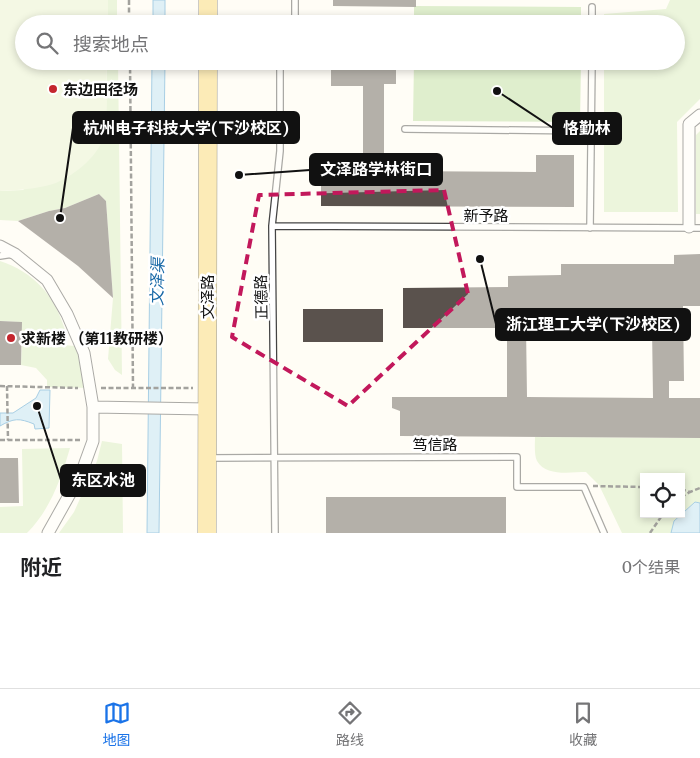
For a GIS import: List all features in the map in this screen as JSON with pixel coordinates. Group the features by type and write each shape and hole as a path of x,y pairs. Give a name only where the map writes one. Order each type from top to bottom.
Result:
{"main road":[{"path":"208,0 208,15"},
{"name":"文泽路","path":"207,533 208,70"}],"street":[{"path":"694,228 689,124 700,114"},
{"path":"0,246 14,254 47,280 67,314 84,353 90,388 93,407 93,440 82,474 48,533"},
{"path":"93,407 207,409"}],"lane":[{"path":"295,0 295,15"},
{"path":"592,7 592,15"},
{"name":"正德路","path":"275,533 272,226 280,151 280,70"},
{"path":"590,228 592,70"},
{"path":"405,129 591,131"},
{"name":"新予路","path":"272,226 694,228"},
{"path":"0,256 14,254"},
{"name":"笃信路","path":"206,458 517,457 517,487 584,487"},
{"path":"584,487 604,533"}],"path":[{"path":"129,0 129,15"},
{"path":"130,70 133,387"},
{"path":"0,386 179,388"},
{"path":"7,386 8,440"},
{"path":"0,440 93,440"},
{"path":"584,487 599,485 640,486"},
{"path":"685,495 700,488"},
{"path":"685,491 690,492"},
{"path":"650,533 660,518"}],"highlighted area":[{"path":"444,190 468,294 348,406 232,337 259,195"}],"green space":[{"name":"东边田径场","path":"0,0 108,0 108,15 15,15 15,70 107,70 106,119 103,138 96,152 83,166 68,177 53,184 34,188 0,191"},
{"path":"108,0 117,0 117,15 108,15"},
{"path":"670,0 700,0 700,99 677,122 678,212 604,212 604,70 685,70 685,15 604,14 666,9"},
{"path":"414,6 581,7 581,15 414,15"},
{"path":"107,70 118,70 122,375 115,370 108,359 113,298 106,201 99,194 65,208 18,221 0,220 0,191 23,190 106,117"},
{"path":"414,70 581,70 580,122 413,121"},
{"path":"700,131 700,214 696,214 696,135"},
{"path":"0,261 23,272 42,287 55,306 65,330 22,331 19,322 0,321"},
{"path":"54,344 74,346 84,353 90,388 47,387 47,380 36,368 21,365 22,345"},
{"path":"535,437 700,438 700,533 622,533 599,485 586,472 553,472 541,466 536,459"},
{"path":"102,441 122,444 123,533 59,533 74,512 97,461"},
{"path":"70,448 54,494 35,524 27,533 0,533 0,507 23,506 22,449"}],"water":[{"path":"153,0 165,0 165,15 153,15"},
{"name":"文泽渠","path":"152,70 165,70 159,533 147,533"},
{"path":"40,390 50,390 49,428 35,429 34,424 20,420 9,421 0,426 0,413 13,413 36,398"},
{"path":"695,502 700,503 700,533 671,533 674,521 677,518 685,518 685,511"}],"building":[{"path":"333,0 416,0 416,7 333,6"},
{"path":"331,70 396,70 396,84 384,84 384,171 536,172 536,155 574,155 574,207 321,206 321,157 345,157 345,171 363,171 363,86 331,86"},
{"path":"99,194 106,201 113,298 78,266 18,221 65,208"},
{"path":"700,254 700,306 683,306 684,381 669,381 669,398 700,398 700,438 400,436 400,411 392,408 392,397 507,397 507,328 403,328 403,288 508,287 508,276 561,275 561,264 674,264 674,255","holes":["526,327 652,327 653,398 527,397"]},
{"path":"303,309 383,309 383,342 303,342"},
{"name":"求新楼 （第11教研楼）","path":"0,321 22,322 21,365 0,365"},
{"path":"0,458 18,458 19,503 0,503"},
{"path":"326,497 506,497 506,533 326,533"}],"place":[{"name":"东边田径场","path":"53,89"},
{"name":"恪勤林","path":"497,91"},
{"name":"文泽路学林街口","path":"239,175"},
{"name":"杭州电子科技大学(下沙校区)","path":"60,218"},
{"name":"浙江理工大学(下沙校区)","path":"480,259"},
{"name":"求新楼 （第11教研楼）","path":"11,338"},
{"name":"东区水池","path":"37,406"}]}
